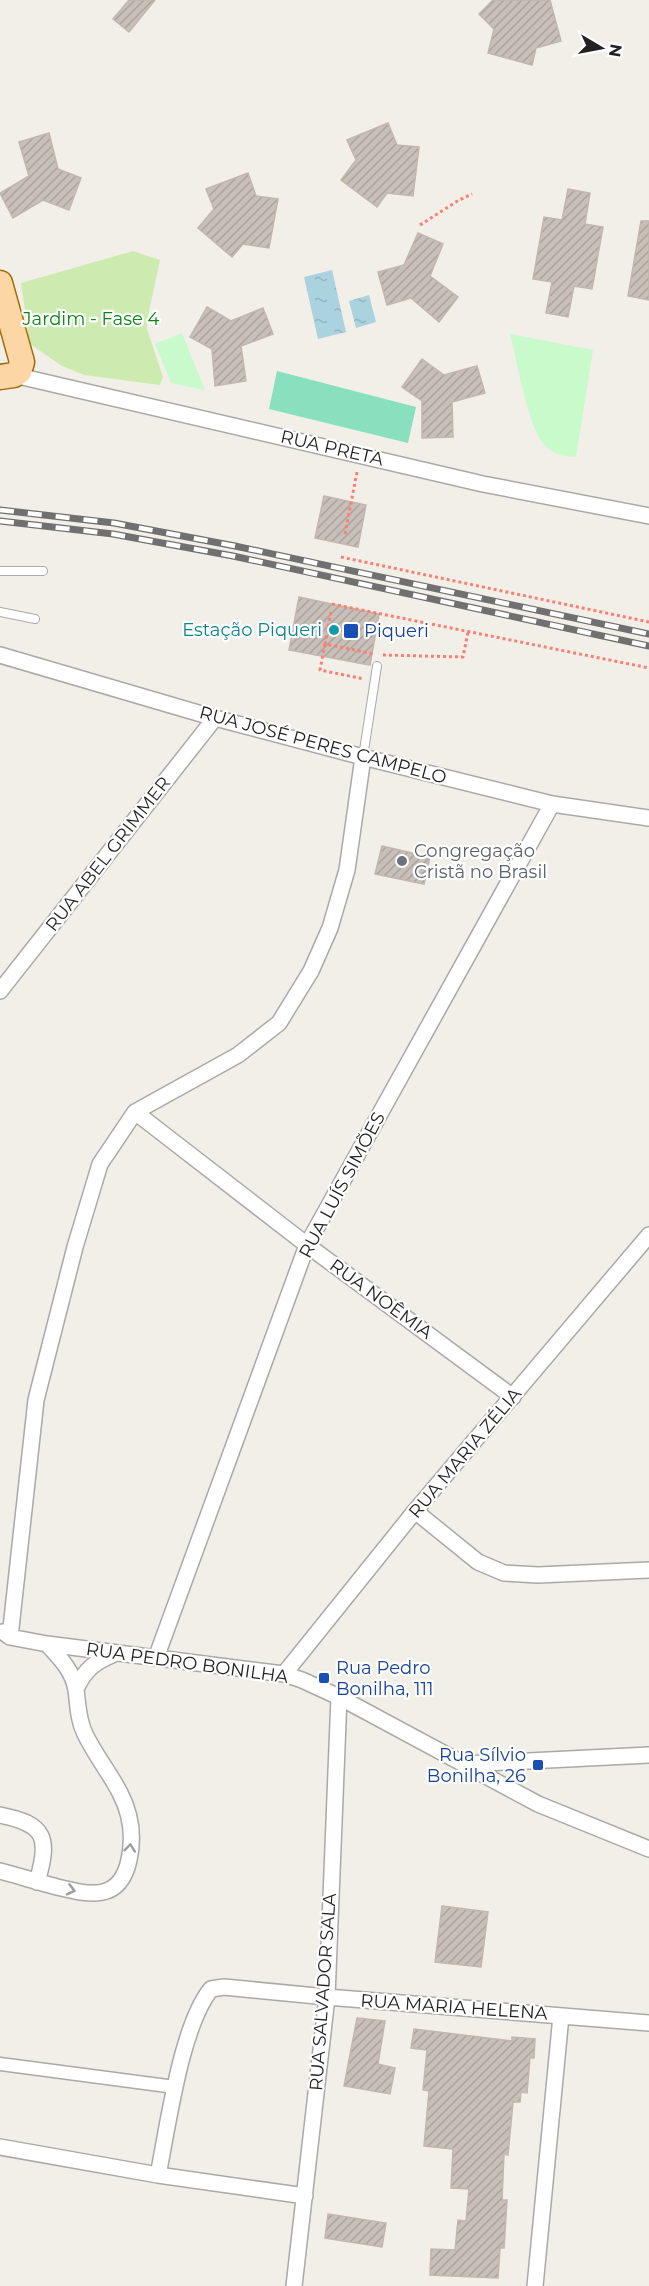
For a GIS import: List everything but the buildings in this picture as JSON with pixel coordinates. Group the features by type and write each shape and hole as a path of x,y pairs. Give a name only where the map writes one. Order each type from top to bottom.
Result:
{"main road":[{"path":"0,283 12,372"}],"street":[{"name":"RUA PRETA","path":"12,372 45,382 483,484 649,516"},
{"name":"RUA JOSÉ PERES CAMPELO","path":"0,655 215,718 363,757 552,804 649,818"},
{"name":"RUA ABEL GRIMMER","path":"0,991 215,718"},
{"path":"5,1634 36,1400 75,1247 100,1164 135,1112 238,1055 279,1023 311,971 330,928 347,870 363,757"},
{"name":"RUA LUÍS SIMÕES","path":"156,1658 306,1245 552,804"},
{"name":"RUA NOÊMIA","path":"135,1112 306,1245 513,1397"},
{"name":"RUA MARIA ZÉLIA","path":"284,1674 415,1511 649,1235"},
{"path":"415,1511 478,1562 504,1573 538,1575 649,1570"},
{"name":"RUA PEDRO BONILHA","path":"5,1634 47,1644 284,1674 302,1680 339,1697 538,1804 649,1850"},
{"path":"0,1870 85,1894 102,1893 113,1889 122,1880 128,1867 132,1844 130,1819 121,1794 85,1734 77,1709 76,1689 68,1668 47,1644"},
{"path":"76,1689 87,1669 96,1661 116,1653"},
{"name":"RUA SALVADOR SALA","path":"294,2286 327,1997 339,1697"},
{"path":"465,1764 649,1755"},
{"path":"0,1815 17,1818 33,1825 41,1835 44,1848 37,1882"},
{"name":"RUA MARIA HELENA","path":"175,2087 190,2035 205,1997 212,1989 224,1987 649,2023"},
{"path":"536,2286 561,2016"},
{"path":"0,2064 175,2087 158,2175"},
{"path":"0,2147 158,2175 305,2196"}],"lane":[{"path":"0,571 43,571"},
{"path":"0,612 35,619"},
{"path":"363,757 377,666"}],"path":[{"path":"420,225 472,194"},
{"path":"345,534 357,467"},
{"path":"341,557 649,622"},
{"path":"332,604 649,668"},
{"path":"331,612 320,670 375,681"},
{"path":"325,644 379,655 463,657 468,632"}],"green space":[{"name":"Jardim - Fase 4","path":"133,251 160,260 147,329 163,377 160,385 84,375 62,366 30,344 21,283"},
{"path":"182,333 205,390 171,383 155,344"},
{"path":"510,334 593,350 576,457 563,456 552,451 539,437 528,410"},
{"path":"277,371 416,407 408,443 269,409"}],"water":[{"path":"332,270 346,332 318,339 304,277"},
{"path":"369,295 376,322 356,328 349,301"}],"railway":[{"path":"0,510 114,523 235,546 649,634"},
{"path":"0,521 113,534 233,556 649,646"}],"place":[{"name":"Estação Piqueri","path":"334,630"},
{"name":"Piqueri","path":"351,631"},
{"name":"Congregação Cristã no Brasil","path":"402,861"},
{"name":"Rua Pedro Bonilha, 111","path":"324,1678"},
{"name":"Rua Sílvio Bonilha, 26","path":"538,1765"}]}
